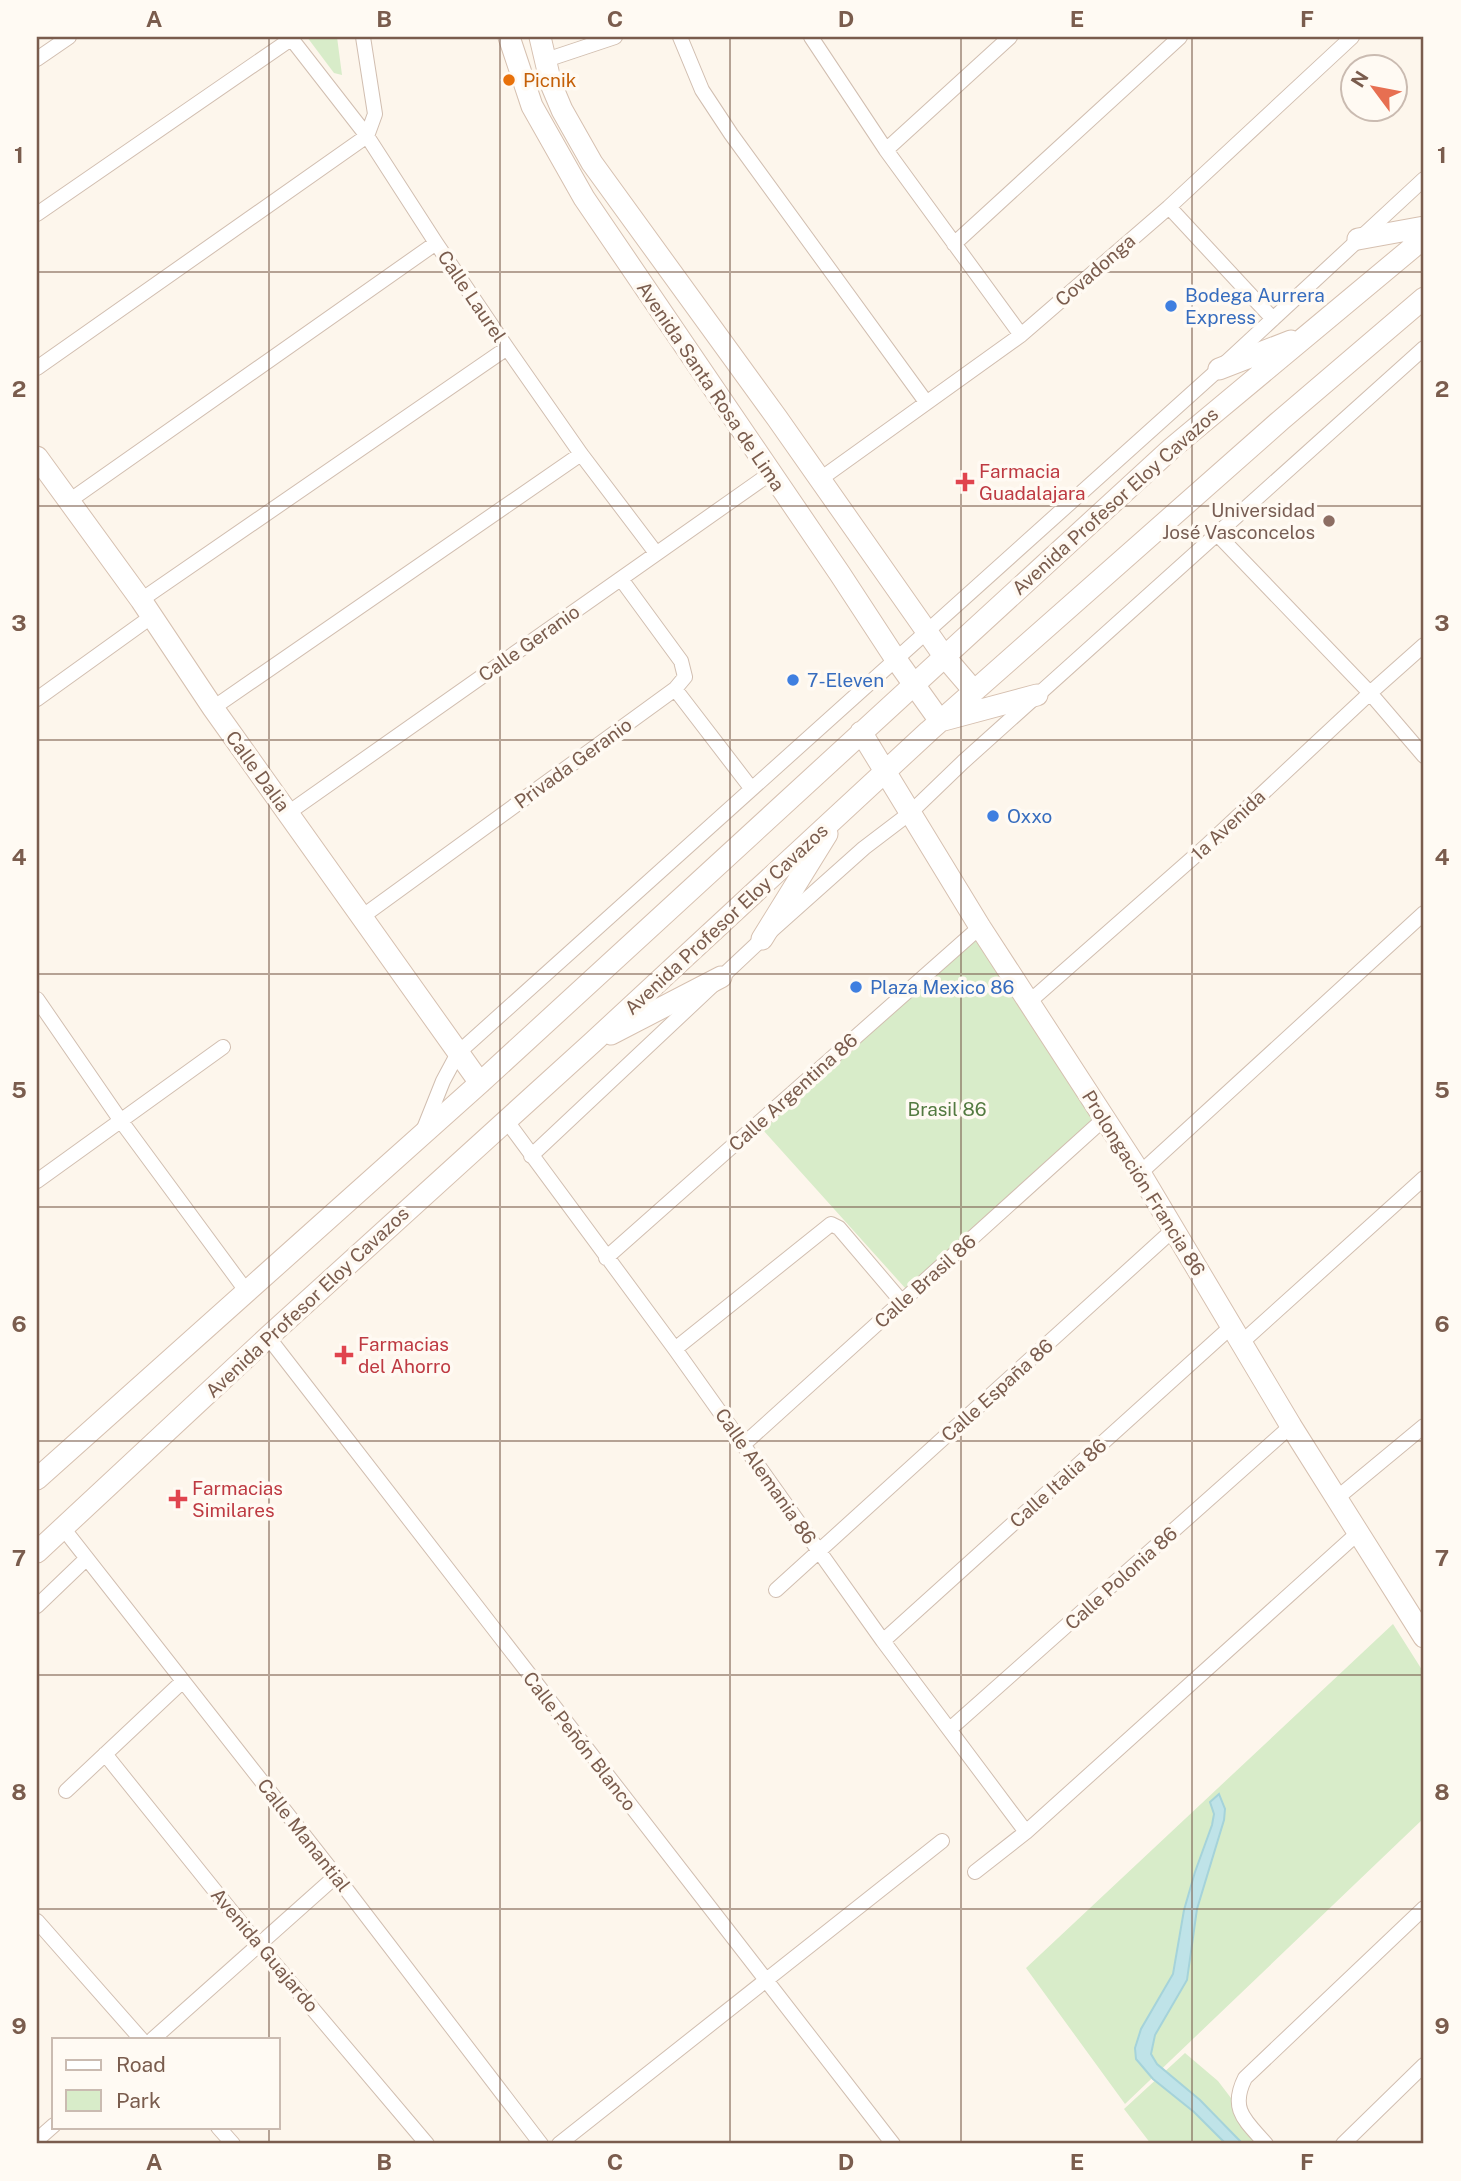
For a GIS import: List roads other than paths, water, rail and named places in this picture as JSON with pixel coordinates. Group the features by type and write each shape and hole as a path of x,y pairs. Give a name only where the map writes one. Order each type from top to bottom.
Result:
{"main road":[{"name":"Avenida Santa Rosa de Lima","path":"509,37 532,106 583,198 940,721"},
{"name":"Avenida Santa Rosa de Lima","path":"540,37 551,84 562,110 592,163 944,656 974,691"},
{"path":"1358,239 1424,227"},
{"name":"Avenida Profesor Eloy Cavazos","path":"37,1479 480,1083 1172,448 1424,237"},
{"name":"Avenida Profesor Eloy Cavazos","path":"37,1552 940,721 1424,298"},
{"path":"1219,369 1306,336"},
{"name":"Calle Dalia","path":"37,457 480,1083"},
{"path":"940,721 1037,695"},
{"name":"Prolongación Francia 86","path":"861,732 981,927 1140,1173 1291,1426 1424,1637"},
{"path":"762,939 838,815"},
{"path":"593,1042 722,977"}],"street":[{"path":"37,59 69,37"},
{"path":"37,368 367,136 374,114 363,37"},
{"path":"546,60 615,37"},
{"path":"680,37 702,90 731,134 926,402"},
{"path":"829,37 814,42 886,150 1021,335"},
{"path":"886,150 1010,37"},
{"path":"954,244 1180,37"},
{"name":"Covadonga","path":"819,480 1021,335 1169,206 1352,37"},
{"path":"37,214 291,38"},
{"name":"Calle Laurel","path":"291,38 367,136 436,243 581,454 656,553"},
{"path":"423,1133 443,1081 458,1053 926,629 1219,369 1424,179"},
{"path":"1169,206 1273,319"},
{"path":"69,501 436,243"},
{"path":"37,699 146,609 508,348"},
{"path":"531,1156 762,939 864,848 910,813 1037,695 1424,348"},
{"path":"213,708 581,454"},
{"name":"Calle Geranio","path":"288,813 771,473"},
{"path":"1217,534 1370,693 1424,756"},
{"path":"621,579 681,661 685,677 674,689 751,788"},
{"name":"1a Avenida","path":"1029,1002 1204,848 1424,645"},
{"name":"Privada Geranio","path":"363,916 674,689"},
{"path":"1140,1173 1424,913"},
{"name":"Calle Argentina 86","path":"606,1258 981,927"},
{"path":"37,999 121,1121 247,1292"},
{"path":"37,1181 223,1047"},
{"name":"Calle Brasil 86","path":"744,1444 1105,1118"},
{"name":"Calle Alemania 86","path":"506,1120 744,1444 883,1641 1026,1832"},
{"name":"Calle Italia 86","path":"883,1641 1237,1334 1424,1178"},
{"path":"675,1349 834,1224 902,1302"},
{"name":"Calle España 86","path":"776,1590 1174,1229"},
{"name":"Calle Peñón Blanco","path":"268,1337 893,2144"},
{"name":"Calle Polonia 86","path":"950,1729 1291,1426"},
{"path":"1337,1498 1424,1426"},
{"name":"Calle Manantial","path":"63,1528 541,2144"},
{"path":"975,1872 1026,1832 1359,1532"},
{"path":"37,1606 86,1559"},
{"path":"66,1791 183,1681"},
{"name":"Avenida Guajardo","path":"105,1754 257,1943 427,2144"},
{"path":"559,2144 942,1841"},
{"path":"154,2038 257,1943 335,1876"},
{"path":"1266,2144 1242,2116 1237,2105 1238,2092 1245,2078 1424,1908"},
{"path":"37,1921 140,2038"},
{"path":"1343,2144 1424,2065"},
{"path":"37,2140 52,2126"},
{"path":"219,2128 233,2144"}],"water":[{"path":"1219,1794 1225,1809 1224,1820 1197,1909 1187,1980 1155,2035 1151,2054 1157,2064 1200,2100 1243,2144 1226,2144 1194,2112 1153,2079 1136,2059 1135,2048 1141,2029 1173,1974 1184,1910 1212,1825 1214,1814 1210,1802"}],"place":[{"name":"Picnik","path":"509,80"},
{"name":"Bodega Aurrera Express","path":"1171,306"},
{"name":"Farmacia Guadalajara","path":"965,482"},
{"name":"Universidad José Vasconcelos","path":"1329,521"},
{"name":"7-Eleven","path":"793,680"},
{"name":"Oxxo","path":"993,816"},
{"name":"Plaza Mexico 86","path":"856,987"},
{"name":"Farmacias del Ahorro","path":"344,1355"},
{"name":"Farmacias Similares","path":"178,1499"}],"park label":[{"name":"Brasil 86","path":"947,1109"}]}
